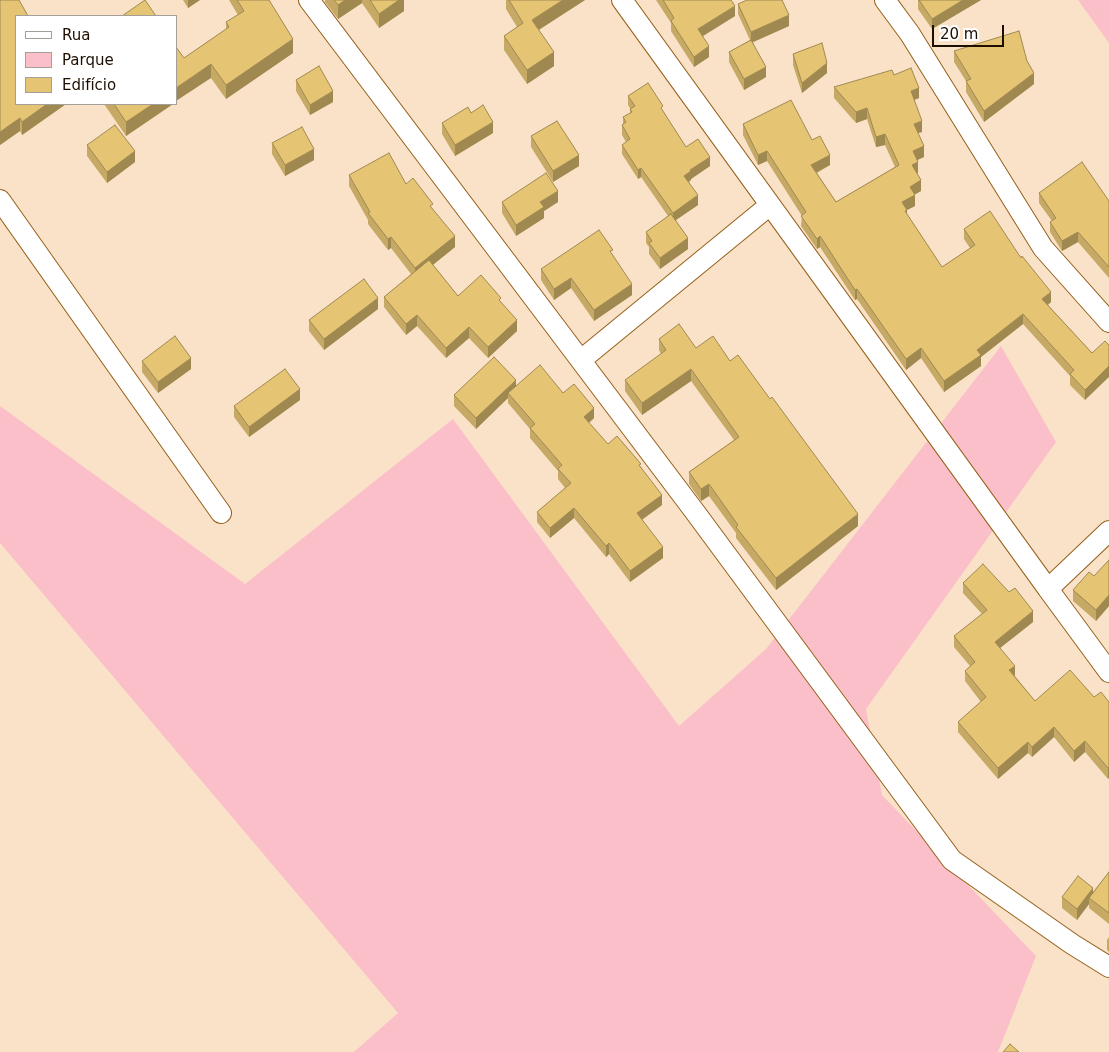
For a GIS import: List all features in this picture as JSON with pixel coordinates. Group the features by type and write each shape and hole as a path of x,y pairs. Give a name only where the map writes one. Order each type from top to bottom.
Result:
{"street":[{"path":"309,0 695,512 952,860 1072,944 1109,967"},
{"path":"622,0 1109,672"},
{"path":"885,0 910,34 1043,248 1109,322"},
{"path":"0,200 220,513"},
{"path":"581,360 770,205"},
{"path":"1048,589 1109,530"}],"green space":[{"path":"1078,0 1109,0 1109,43"},
{"path":"1001,346 1056,442 866,709 882,795 1036,956 998,1052 354,1052 398,1013 0,543 0,406 245,584 453,419 679,726 766,649"}],"building":[{"path":"0,0 19,0 27,15 15,15 15,105 46,105 22,122 20,118 0,132"},
{"path":"145,0 155,15 123,15"},
{"path":"237,0 269,0 293,39 226,85 211,64 178,87 178,50 184,58 229,27 226,22 244,11"},
{"path":"334,0 345,0 338,5"},
{"path":"370,0 399,0 379,14"},
{"path":"509,0 563,0 532,20 554,52 527,70 504,36 523,23"},
{"path":"663,0 731,0 735,6 698,29 709,46 694,57 671,21 674,18"},
{"path":"747,0 782,0 789,15 751,32 738,4"},
{"path":"919,0 963,0 932,19"},
{"path":"1019,31 1027,61 1034,73 984,111 966,81 971,79 954,51"},
{"path":"751,40 766,67 744,79 729,52"},
{"path":"822,43 827,63 802,83 793,54"},
{"path":"319,66 333,91 310,105 296,80"},
{"path":"911,68 919,88 911,91 922,121 914,124 924,146 913,151 918,162 912,165 921,180 910,187 915,195 902,202 907,210 905,211 942,267 975,245 964,229 990,211 1021,258 1022,256 1051,292 1042,299 1092,353 1105,341 1109,345 1109,366 1085,390 1070,374 1074,370 1023,314 977,350 981,355 944,381 921,348 906,359 857,289 855,290 820,236 817,239 801,216 806,212 767,151 758,155 743,124 791,100 812,140 820,136 830,155 811,165 836,202 899,165 885,134 876,137 867,108 856,112 834,87 892,70 894,75"},
{"path":"648,83 663,106 661,108 686,147 698,139 710,157 684,176 698,195 673,213 641,168 638,170 622,145 630,139 622,125 626,122 623,117 632,112 630,109 635,106 628,96"},
{"path":"115,105 152,105 126,122"},
{"path":"483,105 493,122 455,145 442,123 468,107 471,113"},
{"path":"557,121 579,155 553,171 531,136"},
{"path":"115,125 135,151 107,172 87,145"},
{"path":"302,127 314,149 285,165 272,143"},
{"path":"389,153 406,184 413,178 433,204 430,206 455,236 415,268 391,237 388,239 368,213 370,212 349,175"},
{"path":"1082,162 1109,201 1109,267 1078,232 1062,241 1050,222 1056,218 1039,193"},
{"path":"546,173 558,191 540,202 544,207 516,225 502,202"},
{"path":"671,214 688,238 660,258 649,243 652,241 646,232"},
{"path":"599,230 613,250 610,251 632,284 594,310 571,278 554,289 541,269"},
{"path":"429,260 458,296 481,275 501,298 499,300 517,320 488,347 469,327 446,348 417,315 406,324 384,297"},
{"path":"364,279 378,298 324,339 309,320"},
{"path":"679,324 696,348 713,336 730,361 738,355 770,399 772,397 858,514 776,578 736,527 738,525 709,484 701,489 689,472 739,437 691,369 642,403 625,380 666,350 659,339"},
{"path":"175,336 191,358 158,382 142,361"},
{"path":"494,357 516,380 476,418 454,395"},
{"path":"540,365 563,393 574,384 594,408 584,417 608,444 617,436 641,464 639,465 662,495 637,513 663,547 630,571 609,543 606,546 574,508 550,528 537,512 571,483 558,469 562,465 530,428 535,424 508,393"},
{"path":"285,369 300,389 249,427 234,406"},
{"path":"1109,560 1109,595 1096,610 1073,590 1089,572 1094,576"},
{"path":"983,564 1009,592 1015,588 1033,611 995,642 1015,666 1009,670 1035,701 1070,670 1094,697 1101,692 1109,702 1109,768 1085,741 1074,751 1054,727 1032,747 1028,742 998,768 958,722 986,697 965,671 975,662 954,636 987,610 963,583"},
{"path":"1109,872 1109,913 1089,898"},
{"path":"1078,876 1093,888 1077,909 1062,897"},
{"path":"1010,1044 1019,1052 1003,1052"}]}
